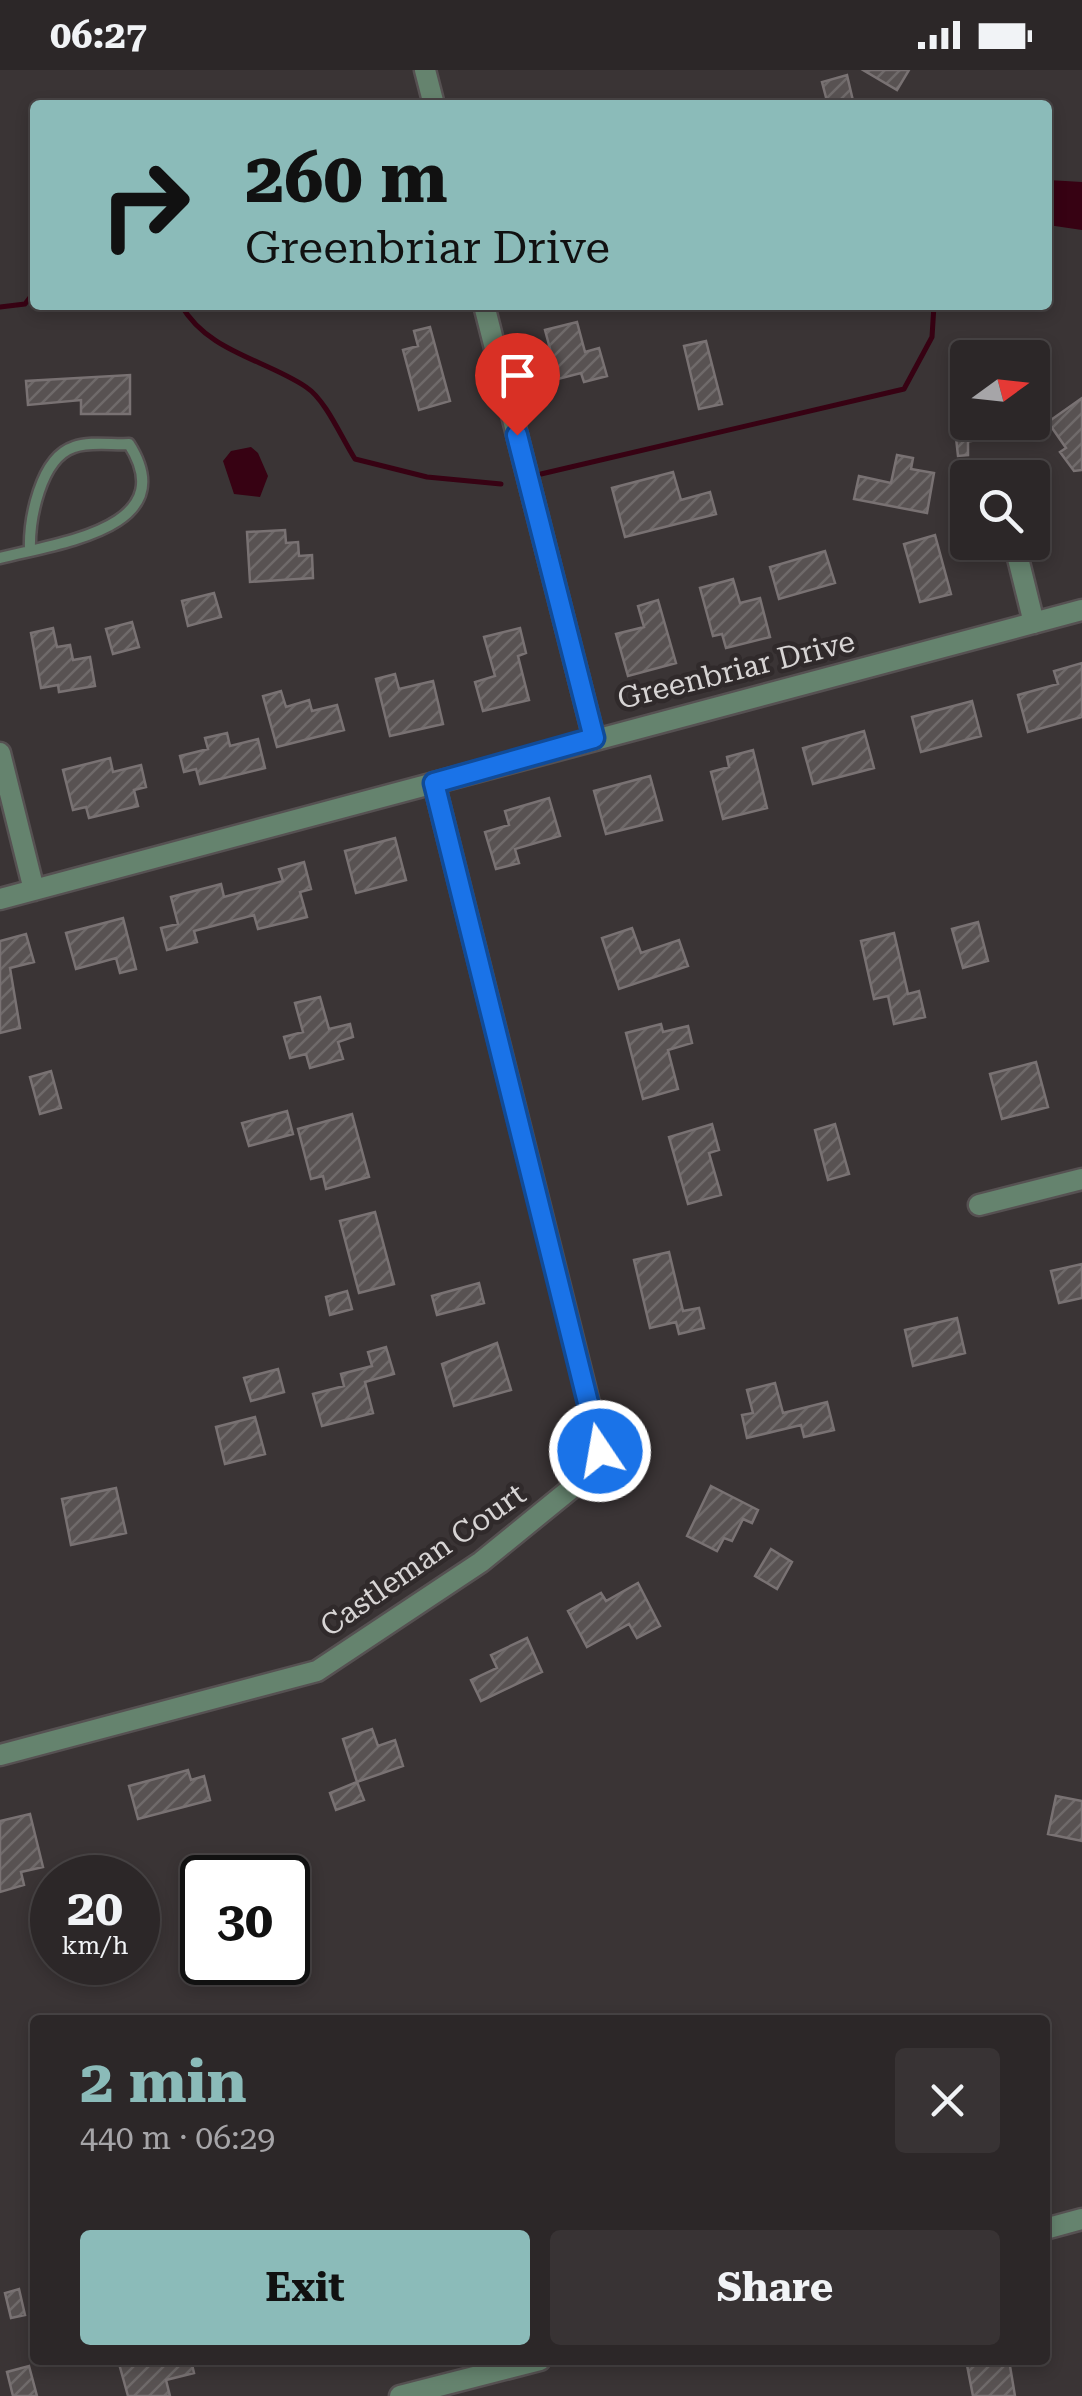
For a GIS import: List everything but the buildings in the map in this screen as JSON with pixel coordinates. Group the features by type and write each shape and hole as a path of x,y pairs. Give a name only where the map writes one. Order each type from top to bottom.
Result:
{"street":[{"path":"425,70 433,100"},
{"path":"485,310 594,738"},
{"path":"1018,560 1034,622"},
{"name":"Greenbriar Drive","path":"0,899 1082,610"},
{"path":"0,753 34,890"},
{"name":"Castleman Court","path":"0,1756 317,1672 481,1562 589,1474 600,1451 434,783"},
{"path":"979,1206 1082,1178"},
{"path":"1050,2228 1082,2219"},
{"path":"400,2396 521,2365"}],"lane":[{"path":"0,558 30,550 102,530 128,516 142,491 144,467 129,444 73,447 57,460 29,518 30,550"}],"shaded area":[{"path":"1052,180 1082,182 1082,230 1052,226"},
{"path":"251,447 258,453 268,476 260,497 234,494 223,461 231,451"}],"waterway":[{"path":"0,307 25,304 30,298"},
{"path":"184,310 221,344 290,377 313,393 355,459 427,477 501,484"},
{"path":"541,474 904,389 932,337 934,310"}],"route":[{"path":"517,435 594,738 434,783 600,1437 600,1451"}]}
